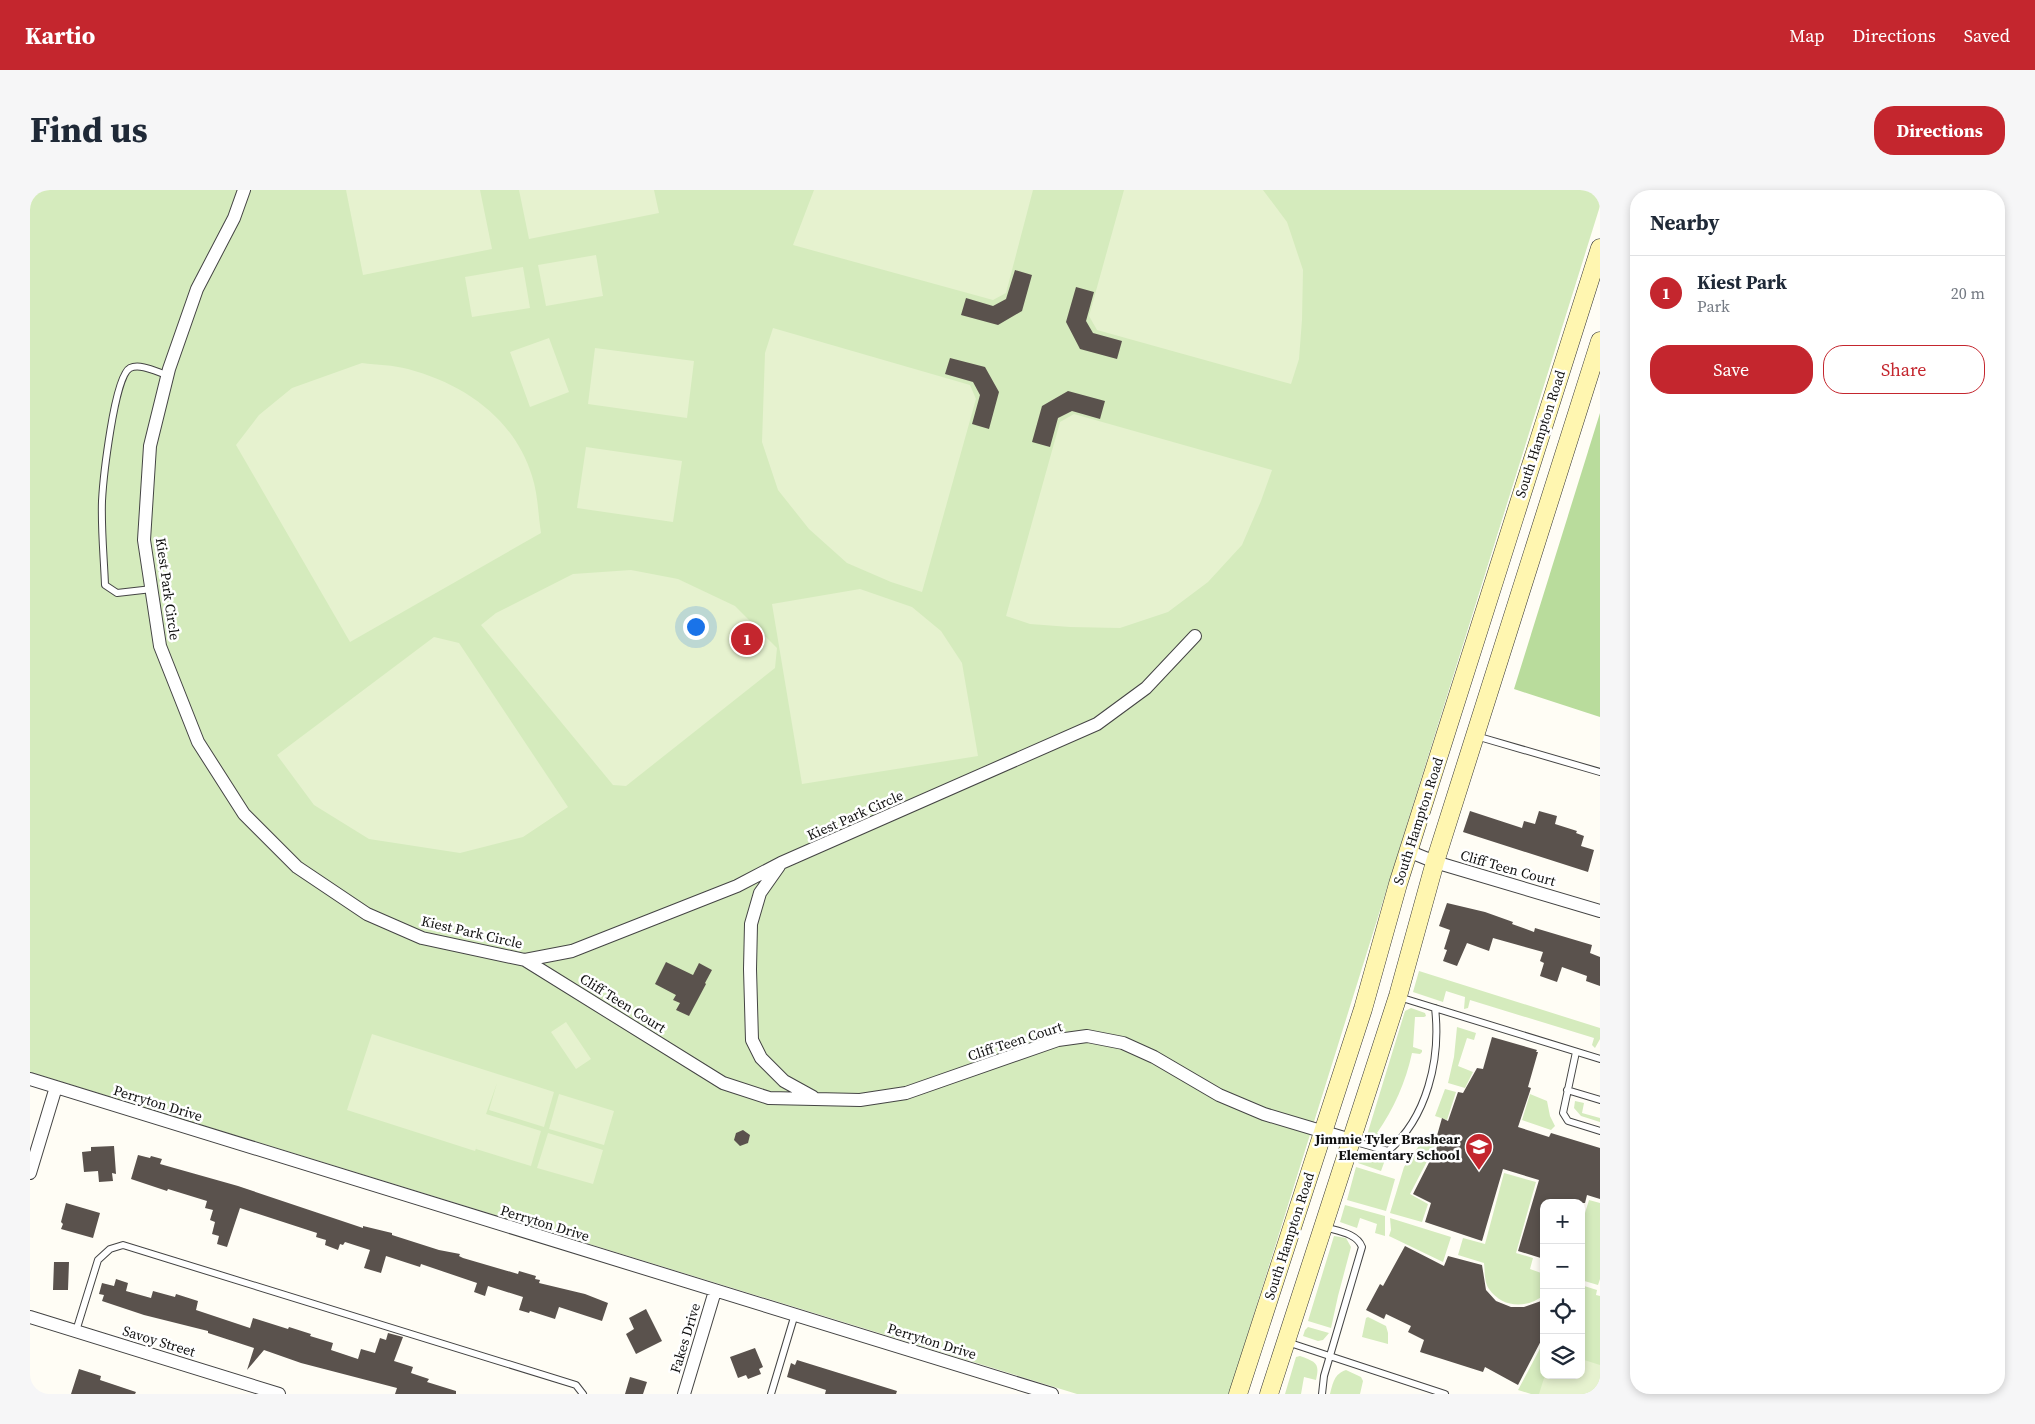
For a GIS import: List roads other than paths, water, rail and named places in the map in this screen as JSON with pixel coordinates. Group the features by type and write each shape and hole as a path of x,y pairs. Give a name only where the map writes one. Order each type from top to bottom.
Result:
{"main road":[{"name":"South Hampton Road","path":"1238,1394 1363,1009 1408,852 1600,248"},
{"name":"South Hampton Road","path":"1269,1394 1398,996 1435,862 1600,341"},
{"path":"1544,423 1572,432"}],"street":[{"name":"Kiest Park Circle","path":"244,190 234,218 197,289 167,375 150,446 144,540 160,646 198,742 244,814 297,867 368,914 422,938 525,960 572,950 737,886 780,864 1097,724 1146,688 1174,661 1195,636"},
{"name":"Cliff Teen Court","path":"1408,852 1435,862 1600,911"},
{"name":"Cliff Teen Court","path":"780,864 760,893 751,924 752,1040 761,1058 784,1081 805,1094 820,1099"},
{"name":"Cliff Teen Court","path":"525,960 723,1083 769,1098 860,1100 906,1094 1058,1040 1087,1036 1123,1043 1154,1057 1219,1095 1264,1114 1351,1140"},
{"name":"Perryton Drive","path":"30,1079 1052,1394"},
{"path":"30,1173 56,1087"},
{"name":"Fakes Drive","path":"684,1394 715,1291"},
{"name":"Savoy Street","path":"30,1317 278,1394"}],"lane":[{"path":"152,589 117,593 105,585 102,502 109,437 117,397 126,371 130,368 139,367 167,375"},
{"path":"1475,736 1600,772"},
{"path":"1398,996 1600,1059"},
{"path":"1351,1140 1388,1151 1402,1139 1412,1126 1430,1080 1437,1024 1434,1008"},
{"path":"1576,1052 1563,1110 1565,1118 1572,1123 1600,1131"},
{"path":"1567,1090 1600,1100"},
{"path":"1322,1394 1324,1376 1362,1247 1360,1242 1353,1236 1323,1227"},
{"path":"76,1331 98,1260 110,1249 123,1245 576,1384 583,1394"},
{"path":"771,1394 795,1314"},
{"path":"1286,1342 1445,1394"}],"place":[{"name":"Kiest Park","path":"747,639"},
{"name":"Jimmie Tyler Brashear Elementary School","path":"1479,1171"}]}
